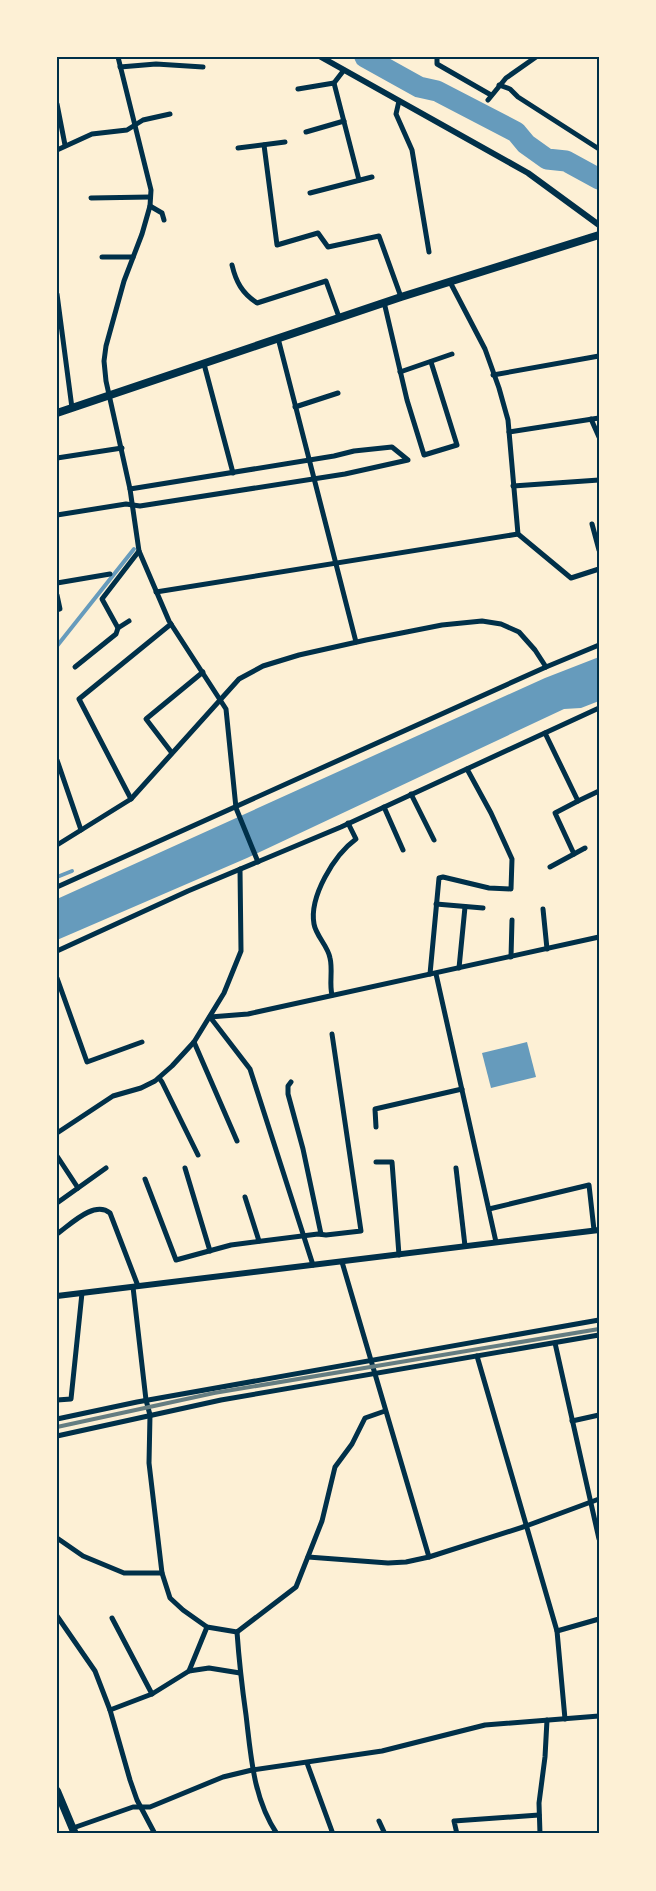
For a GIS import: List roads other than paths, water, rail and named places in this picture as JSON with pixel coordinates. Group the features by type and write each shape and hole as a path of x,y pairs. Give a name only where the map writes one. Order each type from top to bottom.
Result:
{"main road":[{"path":"57,413 384,302 599,235"},
{"path":"57,1791 60,1808 74,1831"}],"street":[{"path":"117,57 135,124 150,206 124,280 106,346 105,371 109,395 130,489 139,551 171,624 226,709 237,810 258,862"},
{"path":"321,57 528,173 599,225"},
{"path":"437,57 437,64 489,97 499,85 536,57"},
{"path":"120,67 156,64 203,67"},
{"path":"298,89 334,83 344,70"},
{"path":"334,83 359,180"},
{"path":"499,85 510,89 518,97 599,149"},
{"path":"399,101 396,114 412,150 429,252"},
{"path":"57,104 65,145"},
{"path":"57,150 92,134 127,130 135,124 170,114"},
{"path":"306,132 344,121"},
{"path":"238,148 285,142"},
{"path":"264,145 278,245 318,233 328,248 379,236 401,297"},
{"path":"310,193 372,177"},
{"path":"91,198 150,197"},
{"path":"150,206 162,213 164,220"},
{"path":"102,257 133,257"},
{"path":"232,265 236,280 246,295 257,303 326,280 339,317"},
{"path":"450,282 485,349 499,388 509,432 518,534 571,578 599,569"},
{"path":"57,294 60,340 72,408"},
{"path":"384,302 407,400 424,455 457,446 431,362"},
{"path":"278,338 356,642"},
{"path":"400,372 452,354"},
{"path":"493,375 599,356"},
{"path":"204,364 232,473"},
{"path":"295,407 338,393"},
{"path":"509,432 599,418"},
{"path":"591,419 599,437"},
{"path":"57,515 132,505 140,506 357,472 408,460 392,447 354,451 130,489"},
{"path":"57,458 122,448"},
{"path":"513,486 599,480"},
{"path":"592,524 599,550"},
{"path":"156,592 518,534"},
{"path":"118,628 102,599 139,551"},
{"path":"57,583 110,574"},
{"path":"57,595 60,609 57,610"},
{"path":"75,667 116,634 118,628 129,621"},
{"path":"57,844 131,799 239,679 263,666 356,642 442,625 482,621 501,624 519,632 546,667"},
{"path":"131,799 79,699 171,624"},
{"path":"57,887 237,810 546,667 599,645"},
{"path":"172,753 146,719 203,672"},
{"path":"57,951 188,891 384,807 599,708"},
{"path":"545,733 578,801"},
{"path":"57,760 81,830"},
{"path":"467,769 512,859 511,889 489,888 439,878 433,974 462,1089 496,1242"},
{"path":"574,854 555,813 599,791"},
{"path":"411,794 434,840"},
{"path":"384,807 403,850"},
{"path":"332,995 328,949 314,927 313,915 330,866 343,848 356,839 348,823"},
{"path":"550,867 585,848"},
{"path":"57,1133 112,1096 141,1088 159,1078 194,1042 224,993 242,951 240,869"},
{"path":"436,904 483,909"},
{"path":"459,968 465,907"},
{"path":"543,909 547,949"},
{"path":"511,957 512,920"},
{"path":"210,1017 248,1014 599,937"},
{"path":"57,978 87,1062 142,1042"},
{"path":"210,1017 250,1070 313,1265"},
{"path":"145,1179 176,1260 231,1245 361,1231 332,1034"},
{"path":"194,1042 237,1141"},
{"path":"159,1078 198,1155"},
{"path":"291,1082 288,1086 288,1094 303,1149 321,1234"},
{"path":"376,1127 375,1109 462,1089"},
{"path":"57,1156 78,1188"},
{"path":"376,1162 392,1162 399,1255"},
{"path":"57,1203 106,1168"},
{"path":"185,1168 210,1251"},
{"path":"456,1168 465,1246"},
{"path":"57,1296 596,1230 589,1185 489,1209"},
{"path":"245,1197 258,1241"},
{"path":"57,1234 92,1210 101,1208 110,1213 135,1286 146,1400 150,1414 149,1463 162,1573 170,1598 207,1627 237,1632 296,1587 322,1521 335,1467 352,1444 365,1418 385,1411"},
{"path":"342,1262 429,1557"},
{"path":"57,1400 71,1399 82,1293"},
{"path":"57,1419 146,1400 599,1320"},
{"path":"57,1436 221,1400 599,1335"},
{"path":"555,1343 599,1539"},
{"path":"477,1356 557,1631 565,1719"},
{"path":"572,1421 599,1415"},
{"path":"308,1557 388,1563 429,1557 526,1526 599,1499"},
{"path":"57,1538 83,1556 124,1573 162,1573"},
{"path":"57,1616 95,1671 110,1710 130,1780 155,1834"},
{"path":"112,1618 152,1694"},
{"path":"557,1631 599,1619"},
{"path":"189,1671 207,1627"},
{"path":"237,1632 252,1770 261,1803 277,1834"},
{"path":"110,1710 152,1694 189,1671 209,1668 240,1673"},
{"path":"74,1831 132,1807 150,1806 223,1778 252,1770 382,1751 485,1725 599,1716"},
{"path":"540,1834 538,1815 547,1720"},
{"path":"308,1763 333,1834"},
{"path":"457,1834 454,1821 538,1815"},
{"path":"379,1821 385,1834"}],"water":[{"path":"599,657 599,701 581,708 564,709 247,858 57,940 57,899 545,678"},
{"path":"527,1042 536,1077 491,1088 482,1053"}],"waterway":[{"path":"365,57 419,87 437,91 516,132 526,144 547,159 566,161 599,179"},
{"path":"57,646 134,549"},
{"path":"57,877 72,871"}],"railway":[{"path":"57,1427 214,1393 599,1329"}]}
